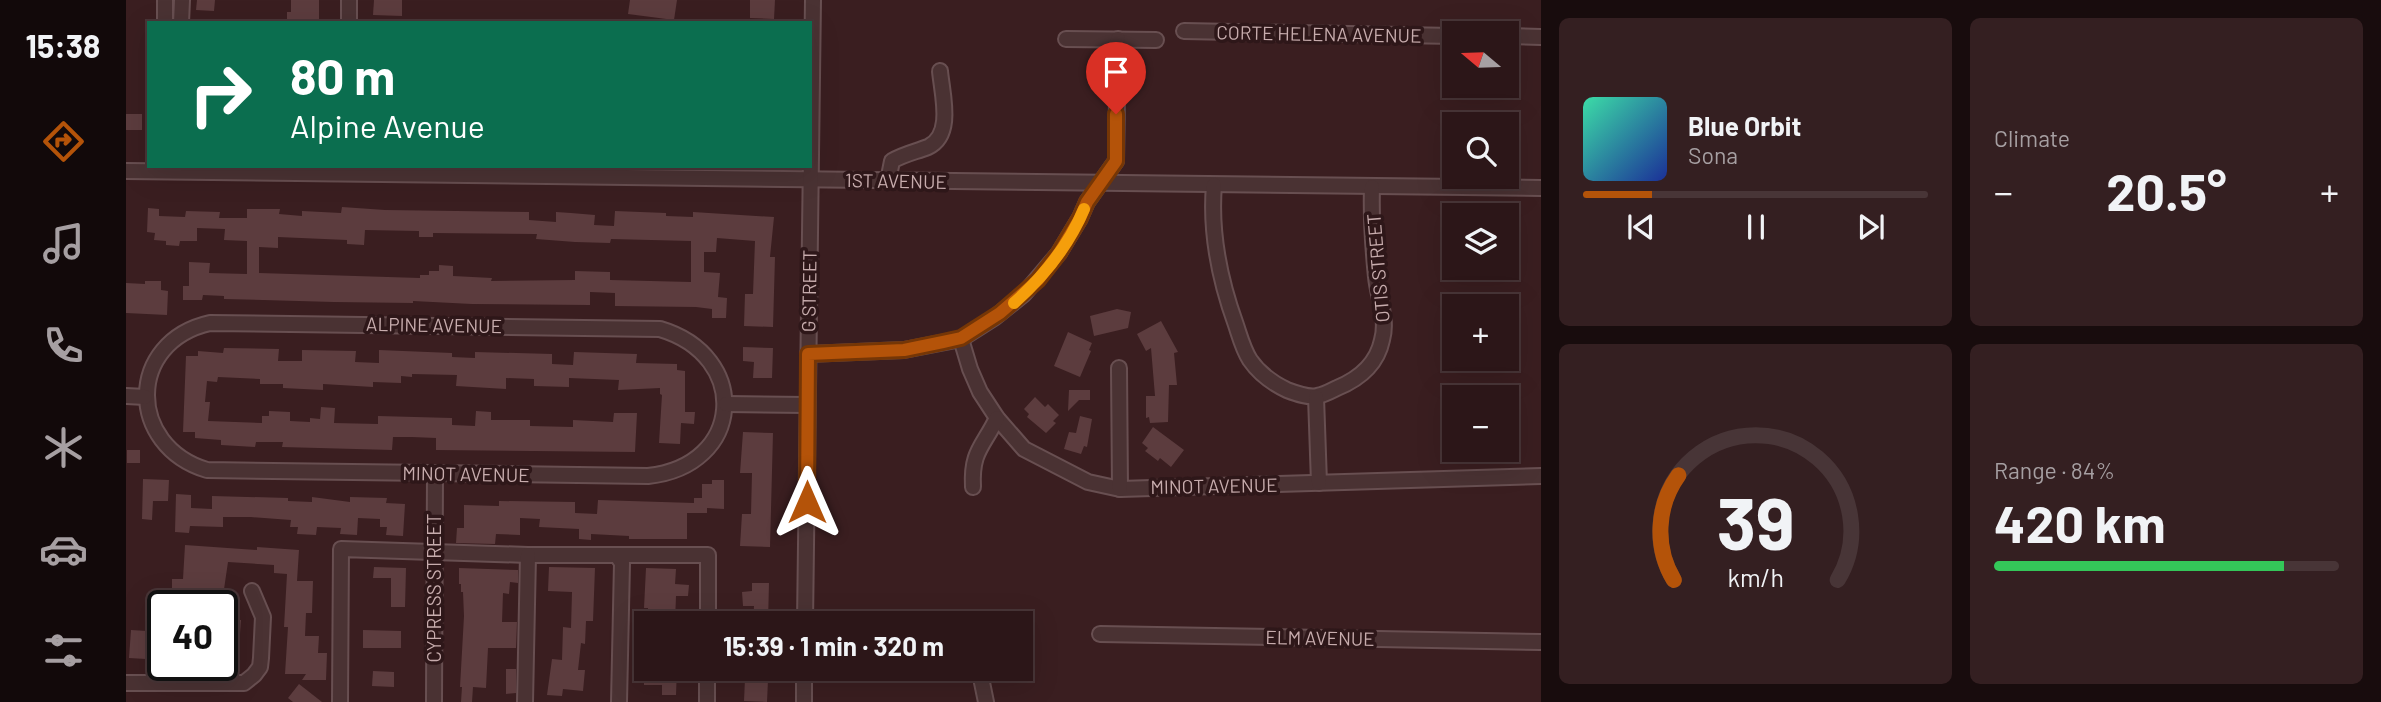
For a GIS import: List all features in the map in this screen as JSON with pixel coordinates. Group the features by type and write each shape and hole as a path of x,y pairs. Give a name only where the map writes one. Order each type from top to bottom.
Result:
{"street":[{"path":"165,0 165,21"},
{"path":"181,21 182,0"},
{"path":"349,0 349,21"},
{"name":"G STREET","path":"812,90 813,0"},
{"name":"CORTE HELENA AVENUE","path":"1184,32 1442,36"},
{"path":"1519,36 1541,37"},
{"path":"1066,38 1156,40"},
{"path":"808,354 904,350 961,338 1000,313 1038,280 1059,253 1087,202 1116,161 1118,39"},
{"path":"888,181 892,161 906,153 930,146 940,137 944,125 940,71"},
{"name":"G STREET","path":"805,611 811,168"},
{"name":"1ST AVENUE","path":"126,170 561,172 811,180 1541,188"},
{"path":"1214,185 1212,209 1219,269 1245,351 1256,367 1270,380 1292,392 1315,397 1319,483"},
{"name":"OTIS STREET","path":"1315,397 1350,383 1364,372 1375,358 1383,340 1383,314 1374,252 1372,187"},
{"name":"ALPINE AVENUE","path":"145,397 149,374 164,347 180,334 210,323 648,327 672,333 702,353 716,371 726,404"},
{"name":"MINOT AVENUE","path":"961,338 980,392 997,418 1024,449 1088,482 1120,489 1541,476"},
{"path":"1119,368 1120,489"},
{"path":"126,396 145,397"},
{"name":"MINOT AVENUE","path":"145,397 150,418 167,445 185,461 207,470 435,474 664,474 684,467 709,446 723,421 726,404"},
{"path":"726,404 807,405"},
{"path":"973,487 972,471 979,447 997,418"},
{"name":"CYPRESS STREET","path":"434,702 435,474"},
{"path":"340,702 341,549 618,557 708,555 708,611"},
{"path":"525,702 528,555"},
{"path":"618,557 622,563 619,702"},
{"path":"126,683 244,683 254,675 261,658 263,617 252,591"},
{"name":"ELM AVENUE","path":"1100,635 1541,642"},
{"path":"707,681 707,702"},
{"path":"804,681 804,702"},
{"path":"981,681 985,702"}],"building":[{"path":"197,0 215,0 214,11 196,10"},
{"path":"291,0 319,0 319,21 287,21 287,12 291,12"},
{"path":"374,0 402,0 402,16 373,15"},
{"path":"630,0 677,0 674,20 628,14"},
{"path":"750,0 775,0 774,19 750,18"},
{"path":"126,114 142,114 142,130 126,130"},
{"path":"342,207 529,212 529,220 556,222 556,212 595,215 594,225 614,226 615,211 666,213 666,216 693,217 693,212 774,217 770,257 775,257 773,327 744,326 745,294 753,294 755,241 717,238 716,252 704,252 704,272 720,273 718,297 727,298 726,318 712,318 712,309 615,306 615,293 590,292 590,305 334,302 224,299 224,296 203,295 202,300 183,300 183,286 189,286 189,262 210,263 209,273 247,274 247,241 224,240 225,229 197,228 197,241 180,241 179,246 166,245 166,241 154,240 155,233 147,232 148,208 159,209 159,216 185,217 186,211 220,212 219,218 247,218 247,209 280,209 279,214 302,216 302,211 341,213","holes":["365,230 419,231 419,237 433,237 433,233 537,234 536,239 575,242 610,243 611,239 691,241 691,282 610,280 610,272 575,271 575,280 491,281 492,278 453,276 453,266 439,265 439,271 429,271 429,275 420,275 420,278 259,273 259,247 278,248 278,237 347,240 347,244 364,245"]},
{"path":"145,281 161,281 161,290 168,291 167,315 126,313 126,283 145,284"},
{"path":"1117,309 1131,312 1128,328 1094,336 1090,316"},
{"path":"1161,321 1178,352 1174,353 1177,385 1169,385 1168,422 1150,423 1149,417 1146,418 1146,396 1155,396 1151,348 1146,351 1137,334"},
{"path":"1068,332 1092,343 1080,377 1054,366"},
{"path":"743,347 773,348 772,378 753,378 754,362 743,361"},
{"path":"224,348 279,349 278,361 302,361 302,350 356,351 355,362 379,363 379,350 452,353 452,357 475,358 475,352 552,354 552,364 573,365 574,352 637,354 636,363 677,364 677,370 685,371 685,412 695,412 694,424 681,423 680,444 659,443 662,395 660,388 618,390 619,380 569,378 569,387 534,386 534,379 506,378 506,389 456,386 457,375 412,374 412,377 401,376 401,383 373,382 373,387 323,384 323,390 283,388 283,384 260,384 260,379 218,377 217,382 207,381 205,402 210,402 208,421 262,423 262,416 269,416 269,411 290,412 290,421 310,422 310,418 320,419 321,407 335,408 334,423 378,424 378,416 452,418 452,425 475,426 476,411 491,412 491,420 530,420 530,426 573,427 573,420 613,422 614,413 637,413 635,452 436,450 436,438 412,437 393,437 392,450 282,447 283,442 256,442 255,447 221,445 221,440 195,438 195,432 183,432 186,356 198,356 198,351 223,353"},
{"path":"1069,390 1090,390 1090,400 1079,400 1068,411"},
{"path":"1035,397 1045,407 1048,404 1059,415 1053,421 1056,423 1046,433 1027,417 1029,414 1024,409"},
{"path":"1080,416 1092,419 1087,447 1084,446 1081,454 1064,449 1069,432 1076,433"},
{"path":"1153,427 1184,450 1171,467 1145,451 1148,448 1142,443"},
{"path":"743,432 773,433 770,547 740,546 742,514 751,514 752,473 740,473"},
{"path":"127,450 140,450 140,463 127,463"},
{"path":"143,479 169,480 168,501 153,501 152,520 142,519"},
{"path":"712,480 724,480 724,509 707,508 707,513 687,513 687,539 629,539 629,536 591,534 591,540 579,539 579,529 539,527 540,519 520,518 520,535 496,534 495,544 456,543 457,528 464,528 464,505 499,506 499,501 575,502 575,513 597,514 598,500 694,503 694,498 702,498 702,484 712,484"},
{"path":"176,494 191,495 191,508 212,509 212,496 288,498 288,501 312,502 312,497 350,502 350,497 387,498 386,503 405,504 403,536 386,535 387,527 380,527 380,519 358,518 357,535 340,534 341,528 317,527 316,535 297,534 298,527 290,527 291,520 251,517 223,517 223,527 190,526 189,533 175,532"},
{"path":"185,545 299,550 297,581 313,581 312,613 306,613 305,636 319,636 318,653 327,653 326,680 302,680 306,674 285,674 287,574 274,573 274,565 228,562 224,590 172,590 172,579 183,579"},
{"path":"374,567 406,568 405,607 391,607 391,578 373,578"},
{"path":"549,567 595,568 593,621 586,621 585,644 581,643 578,670 585,670 583,691 563,689 562,696 547,695 552,659 562,660 563,627 571,628 572,592 548,591"},
{"path":"459,568 518,570 518,583 510,582 509,594 503,593 502,622 517,622 516,648 488,648 486,688 473,687 472,702 461,702 464,616"},
{"path":"646,568 676,569 675,584 689,585 688,596 676,596 675,611 648,611 648,608 644,608"},
{"path":"752,583 769,583 768,611 754,611 754,606 743,606 742,592 752,591"},
{"path":"238,620 241,620 238,661"},
{"path":"131,630 147,631 147,659 129,658"},
{"path":"363,630 401,631 401,648 363,648"},
{"path":"506,669 516,669 516,693 506,694"},
{"path":"373,671 394,672 394,687 372,686"},
{"path":"644,681 677,681 676,695 662,695 662,685 644,685"},
{"path":"745,681 768,681 767,702 744,701"},
{"path":"299,684 322,702 293,702 288,698"}],"slow traffic":[{"path":"1014,303 1038,280 1059,253 1084,209"}],"route":[{"path":"807,502 808,354 904,350 961,338 978,329 1018,299 1038,280 1059,253 1087,202 1116,161 1116,114"}]}
